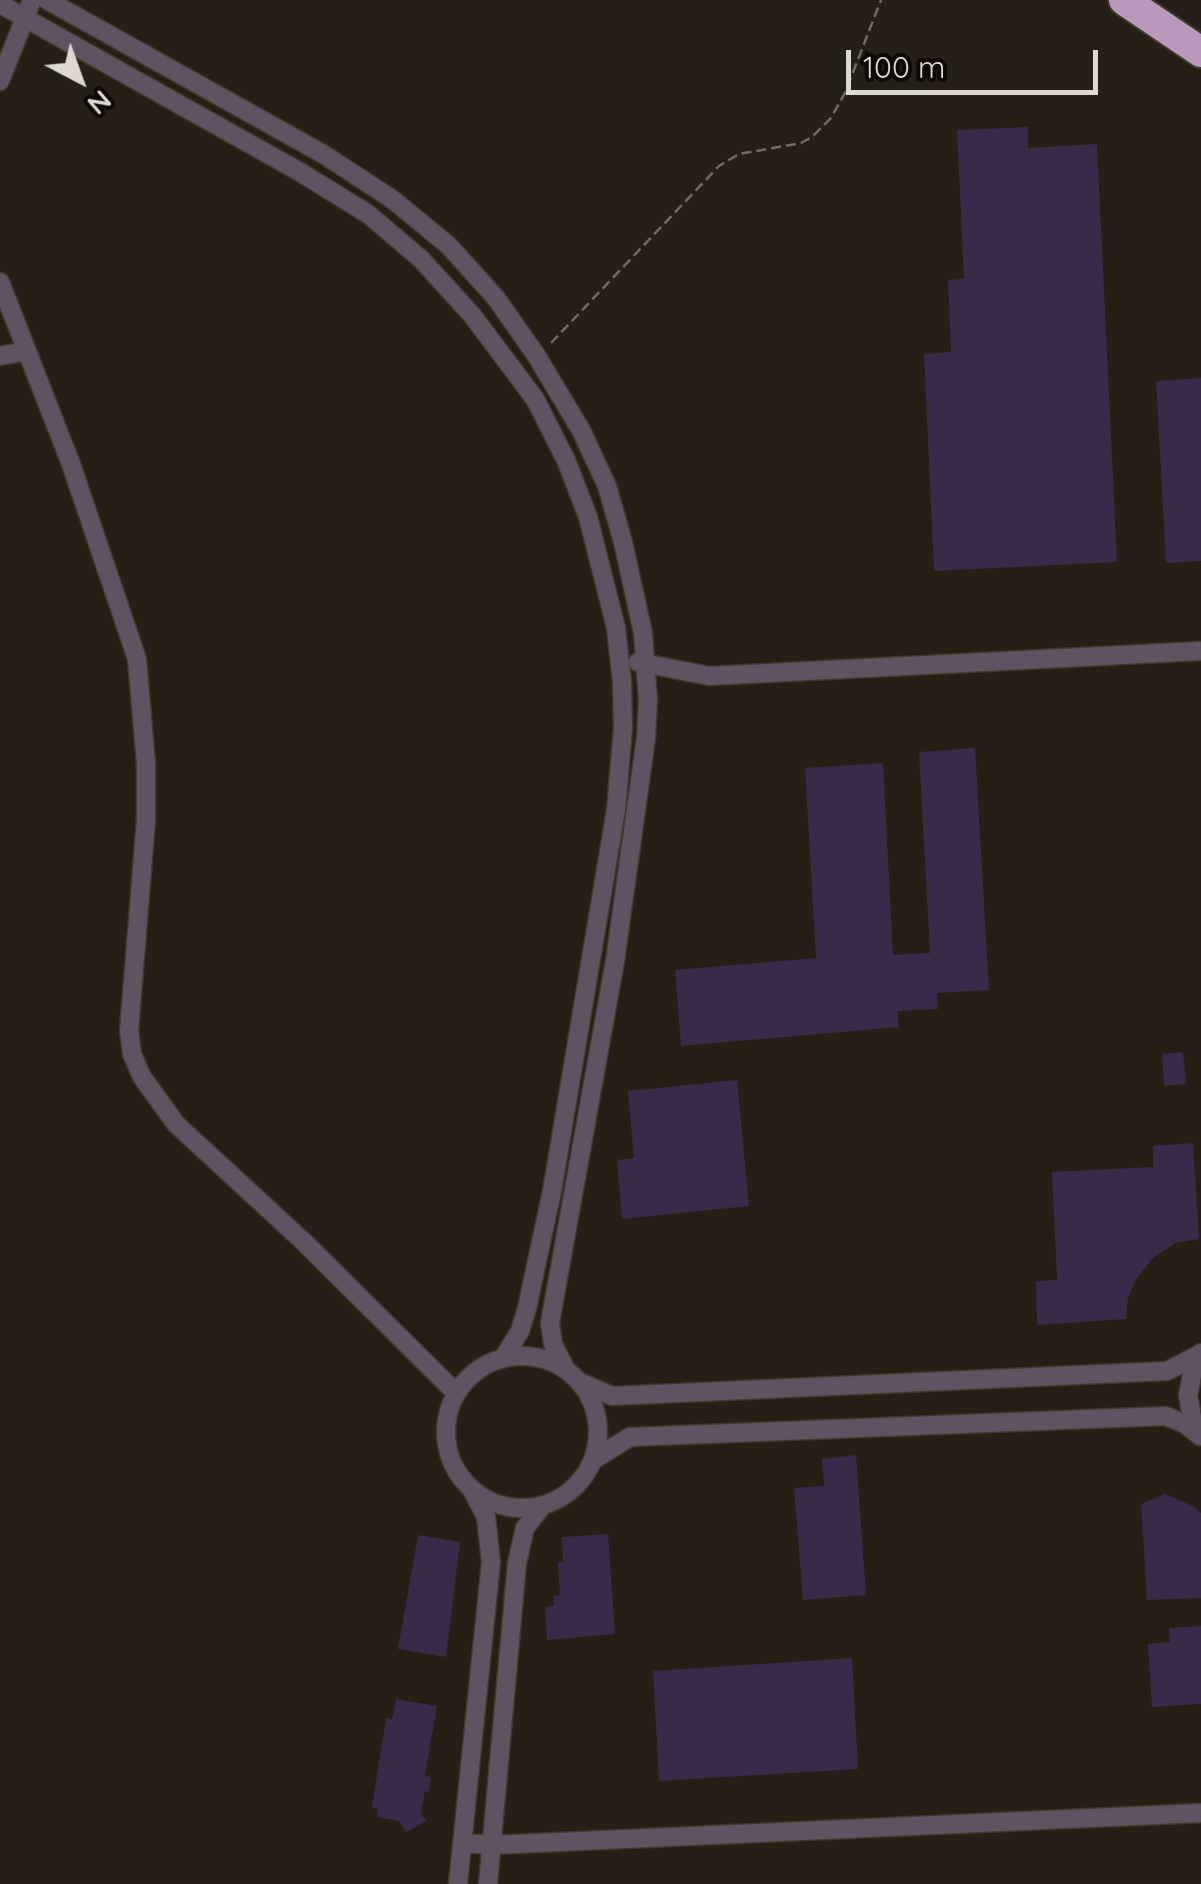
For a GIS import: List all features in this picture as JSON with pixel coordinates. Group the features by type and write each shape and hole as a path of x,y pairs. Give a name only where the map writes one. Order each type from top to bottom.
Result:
{"highway":[{"path":"1124,0 1201,52"}],"street":[{"path":"0,81 32,0"},
{"path":"47,0 323,154 392,199 448,246 496,298 536,354 581,430 606,486 635,595 645,664 648,700 644,763 615,961 550,1323 553,1344 565,1368 594,1403 598,1442 581,1480 563,1496 542,1506 506,1507 473,1491"},
{"path":"0,4 300,172 368,214 421,259 472,315 536,398 588,517 619,655 623,728 616,810 552,1191 527,1308 520,1331 504,1357"},
{"path":"0,282 104,552 137,660 146,764 146,820 129,1031 132,1054 142,1077 176,1124 304,1242 456,1393"},
{"path":"0,356 27,350"},
{"path":"619,655 676,672 722,675 1201,651"},
{"path":"582,1384 612,1396 1167,1371 1200,1354"},
{"path":"1200,1354 1188,1395 1201,1437"},
{"path":"458,1884 491,1562 486,1517 473,1491 458,1475 447,1445 447,1413 456,1393 484,1364 504,1357 536,1357 565,1368"},
{"path":"592,1460 630,1437 1166,1416 1201,1437"},
{"path":"488,1884 520,1540 542,1506"},
{"path":"463,1843 492,1845 1201,1813"}],"path":[{"path":"536,354 571,324 719,166 739,154 801,143 831,118 846,92 881,0"}],"building":[{"path":"1028,127 1028,148 1097,144 1117,562 934,571 924,354 951,352 948,280 964,279 957,130"},
{"path":"1201,378 1201,561 1166,563 1156,381"},
{"path":"975,748 989,990 937,993 938,1009 897,1011 899,1027 681,1046 675,970 816,958 805,768 883,763 893,955 930,953 919,752"},
{"path":"1183,1052 1186,1084 1164,1086 1162,1054"},
{"path":"737,1080 749,1206 622,1219 617,1160 634,1158 628,1091"},
{"path":"1193,1143 1199,1239 1175,1243 1153,1258 1128,1297 1126,1319 1037,1325 1036,1281 1057,1280 1052,1172 1153,1167 1153,1146"},
{"path":"856,1455 866,1595 803,1600 794,1488 824,1486 822,1459"},
{"path":"1165,1494 1201,1513 1201,1598 1147,1600 1141,1504"},
{"path":"608,1534 615,1634 547,1640 545,1607 554,1606 553,1596 560,1595 558,1562 563,1562 562,1537"},
{"path":"418,1535 460,1542 446,1657 398,1649"},
{"path":"1201,1626 1201,1704 1152,1707 1148,1644 1170,1642 1169,1628"},
{"path":"852,1658 858,1769 659,1781 653,1671"},
{"path":"396,1699 437,1706 425,1776 431,1777 429,1792 425,1791 421,1813 426,1821 406,1832 399,1821 377,1817 378,1809 372,1808 386,1718 392,1719"}]}
